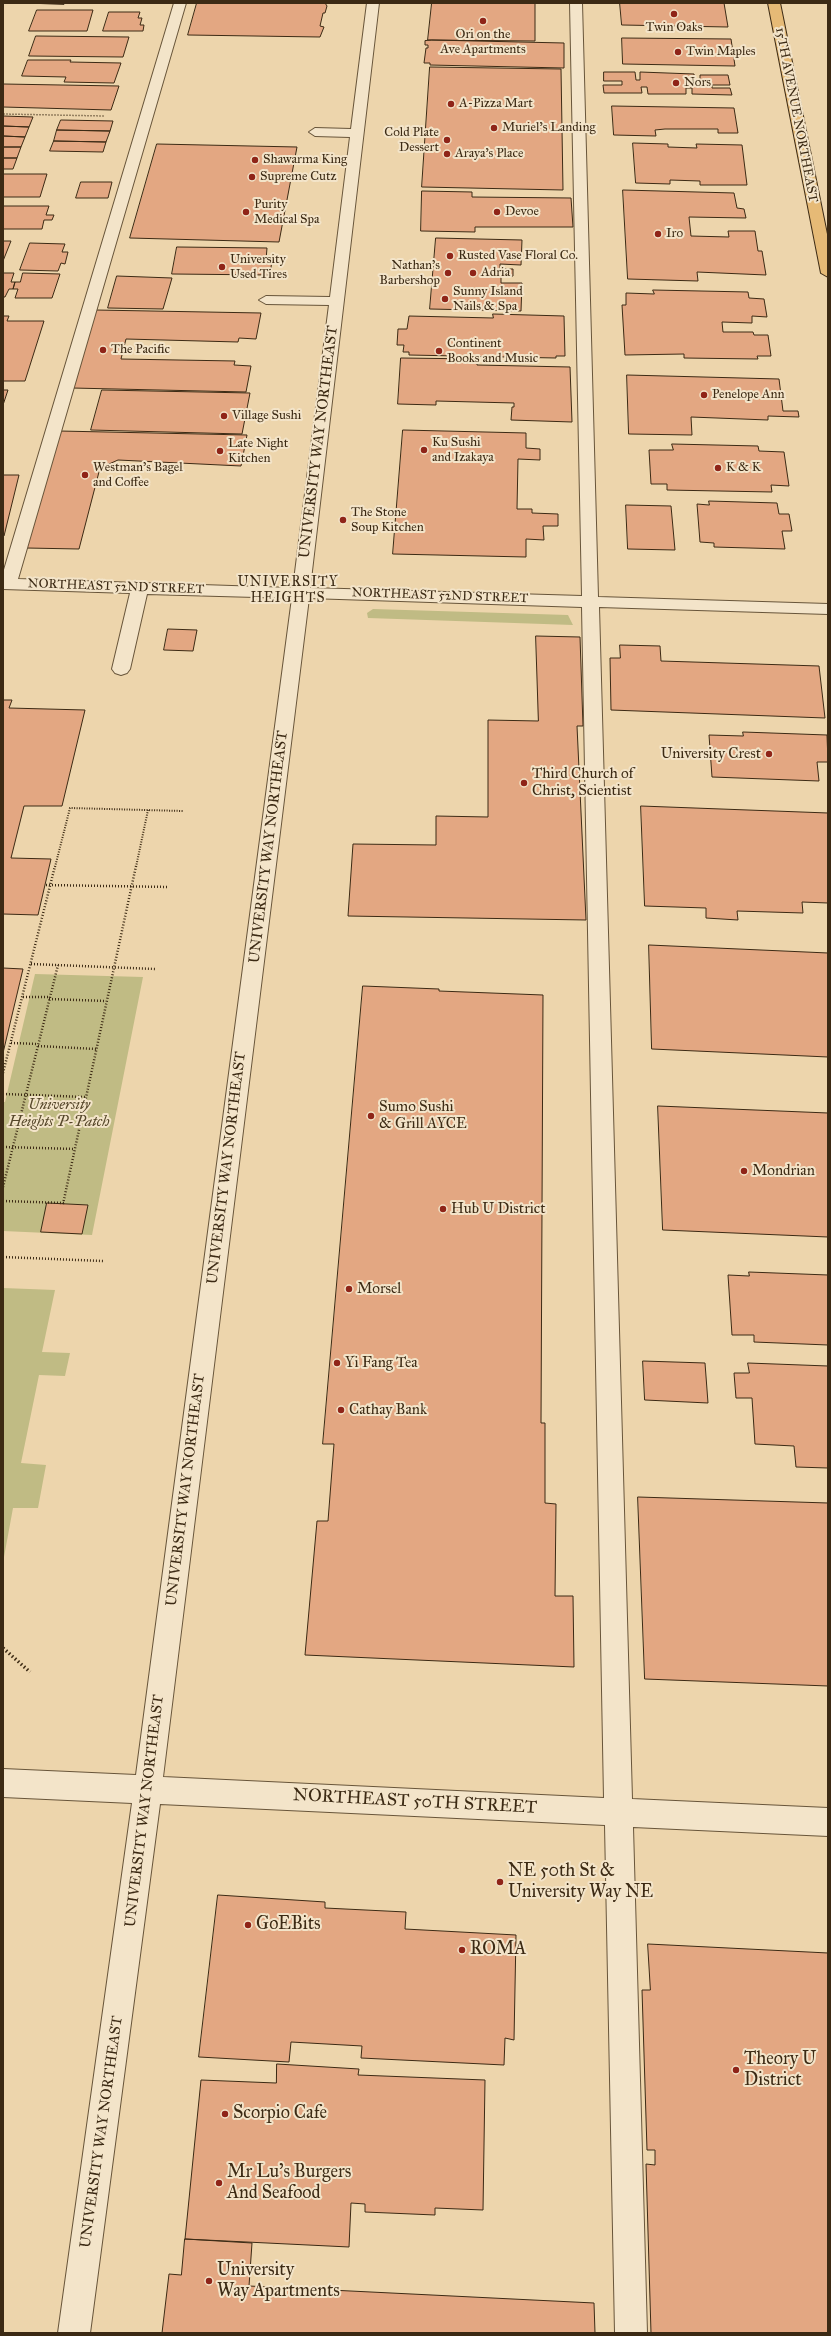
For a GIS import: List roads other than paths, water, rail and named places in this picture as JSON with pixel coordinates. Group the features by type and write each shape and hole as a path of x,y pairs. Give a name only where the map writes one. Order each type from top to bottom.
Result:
{"main road":[{"name":"15TH AVENUE NORTHEAST","path":"774,3 828,273"}],"street":[{"path":"6,584 180,3"},
{"name":"UNIVERSITY WAY NORTHEAST","path":"74,2333 148,1790 280,765 373,3"},
{"path":"576,3 630,2333"},
{"path":"315,132 357,133"},
{"path":"266,300 336,302"},
{"name":"NORTHEAST 52ND STREET","path":"6,584 828,609"},
{"path":"121,669 140,588"},
{"name":"NORTHEAST 50TH STREET","path":"3,1783 828,1822"}],"place":[{"name":"Twin Oaks","path":"674,14"},
{"name":"Ori on the Ave Apartments","path":"483,21"},
{"name":"Twin Maples","path":"678,52"},
{"name":"Nors","path":"676,83"},
{"name":"A-Pizza Mart","path":"451,104"},
{"name":"Muriel's Landing","path":"494,128"},
{"name":"Cold Plate Dessert","path":"447,140"},
{"name":"Araya's Place","path":"447,154"},
{"name":"Shawarma King","path":"255,160"},
{"name":"Supreme Cutz","path":"252,177"},
{"name":"Purity Medical Spa","path":"246,212"},
{"name":"Devoe","path":"497,212"},
{"name":"Iro","path":"658,234"},
{"name":"Rusted Vase Floral Co.","path":"450,256"},
{"name":"University Used Tires","path":"222,267"},
{"name":"Nathan's Barbershop","path":"448,273"},
{"name":"Adria","path":"473,273"},
{"name":"Sunny Island Nails & Spa","path":"445,299"},
{"name":"The Pacific","path":"103,350"},
{"name":"Continent Books and Music","path":"439,351"},
{"name":"Penelope Ann","path":"704,395"},
{"name":"Village Sushi","path":"224,416"},
{"name":"Ku Sushi and Izakaya","path":"424,450"},
{"name":"Late Night Kitchen","path":"220,451"},
{"name":"K & K","path":"718,468"},
{"name":"Westman's Bagel and Coffee","path":"85,475"},
{"name":"The Stone Soup Kitchen","path":"343,520"},
{"name":"University Crest","path":"769,754"},
{"name":"Third Church of Christ, Scientist","path":"524,783"},
{"name":"Sumo Sushi & Grill AYCE","path":"371,1116"},
{"name":"Mondrian","path":"744,1171"},
{"name":"Hub U District","path":"443,1209"},
{"name":"Morsel","path":"349,1289"},
{"name":"Yi Fang Tea","path":"337,1363"},
{"name":"Cathay Bank","path":"341,1410"},
{"name":"NE 50th St & University Way NE","path":"500,1882"},
{"name":"GoEBits","path":"248,1925"},
{"name":"ROMA","path":"462,1950"},
{"name":"Theory U District","path":"736,2070"},
{"name":"Scorpio Cafe","path":"225,2114"},
{"name":"Mr Lu’s Burgers And Seafood","path":"219,2183"},
{"name":"University Way Apartments","path":"209,2281"}],"district":[{"name":"UNIVERSITY HEIGHTS","path":"288,592"}],"park label":[{"name":"University Heights P-Patch","path":"59,1114"}]}
